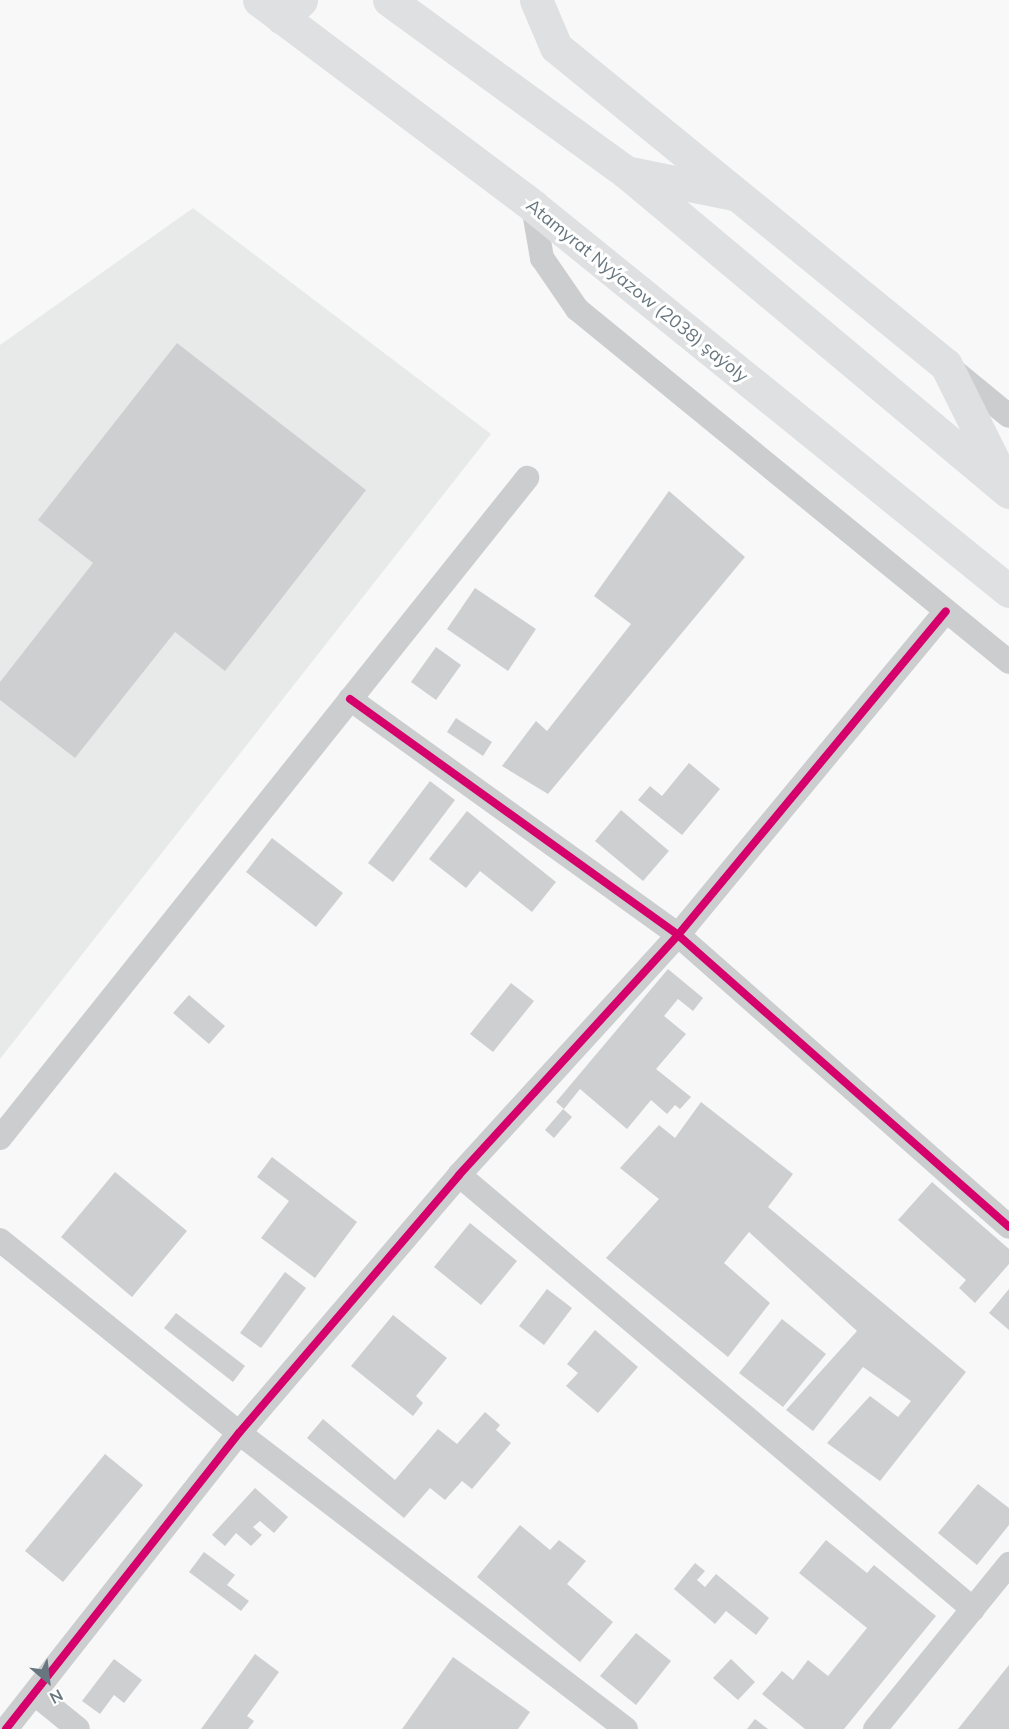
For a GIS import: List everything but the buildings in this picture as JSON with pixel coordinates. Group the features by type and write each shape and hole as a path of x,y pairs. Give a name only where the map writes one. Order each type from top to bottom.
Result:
{"main road":[{"path":"389,0 626,172 1009,492"},
{"path":"536,0 556,47 946,364 1009,492"},
{"name":"Atamyrat Nyýazow (2038) şaýoly","path":"281,6 1009,591"},
{"path":"626,172 737,195"}],"street":[{"path":"532,206 542,258 577,309 1009,662"},
{"path":"946,364 1009,416"},
{"path":"0,1138 527,478"},
{"path":"6,1729 239,1433 459,1176 678,935 946,611"},
{"path":"350,699 678,935 1009,1227"},
{"path":"459,1176 972,1609"},
{"path":"0,1240 239,1433 626,1729"},
{"path":"875,1729 1009,1564"},
{"path":"35,1694 78,1729"}],"shaded area":[{"path":"193,208 491,434 0,1059 0,345"}],"cycle path":[{"path":"6,1729 239,1433 459,1175 678,935 946,611"},
{"path":"350,699 678,935 1009,1227"}]}
